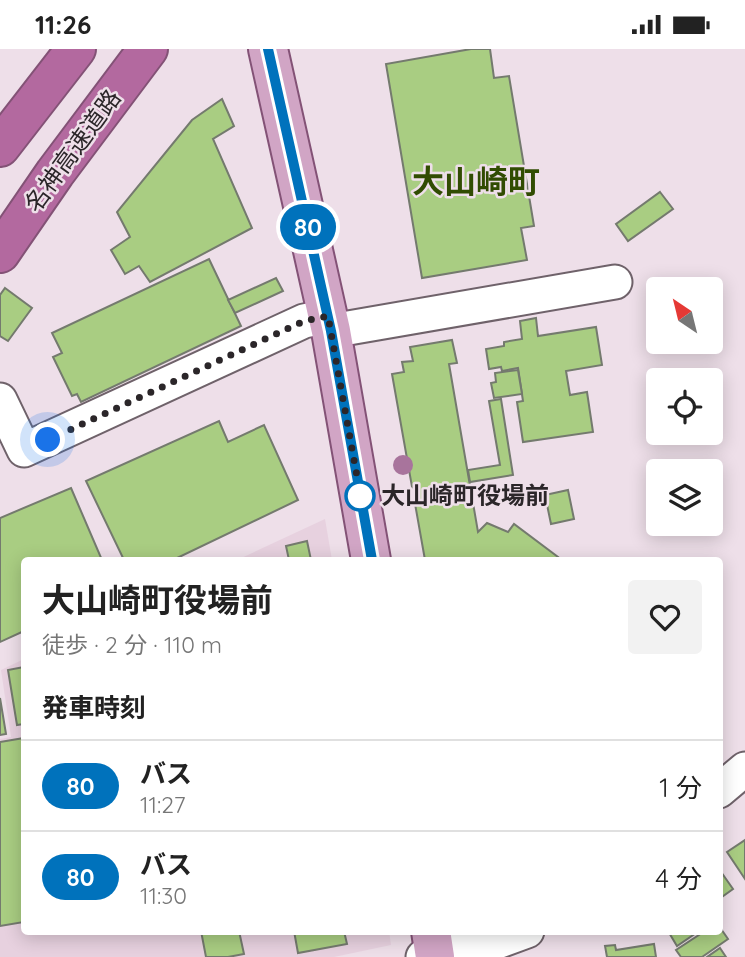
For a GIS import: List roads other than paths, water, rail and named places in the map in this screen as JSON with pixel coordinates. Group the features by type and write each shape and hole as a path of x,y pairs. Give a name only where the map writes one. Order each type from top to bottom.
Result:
{"highway":[{"path":"0,147 76,49"},
{"name":"名神高速道路","path":"0,253 55,173 148,49"}],"main road":[{"path":"268,49 329,324 371,557"}],"street":[{"path":"0,400 24,450 304,321 329,324 615,282"},
{"path":"723,788 745,769"},
{"path":"431,950 497,942 516,935"}],"place":[{"name":"大山崎町役場前","path":"360,496"}],"district":[{"name":"大山崎町","path":"476,182"}]}
